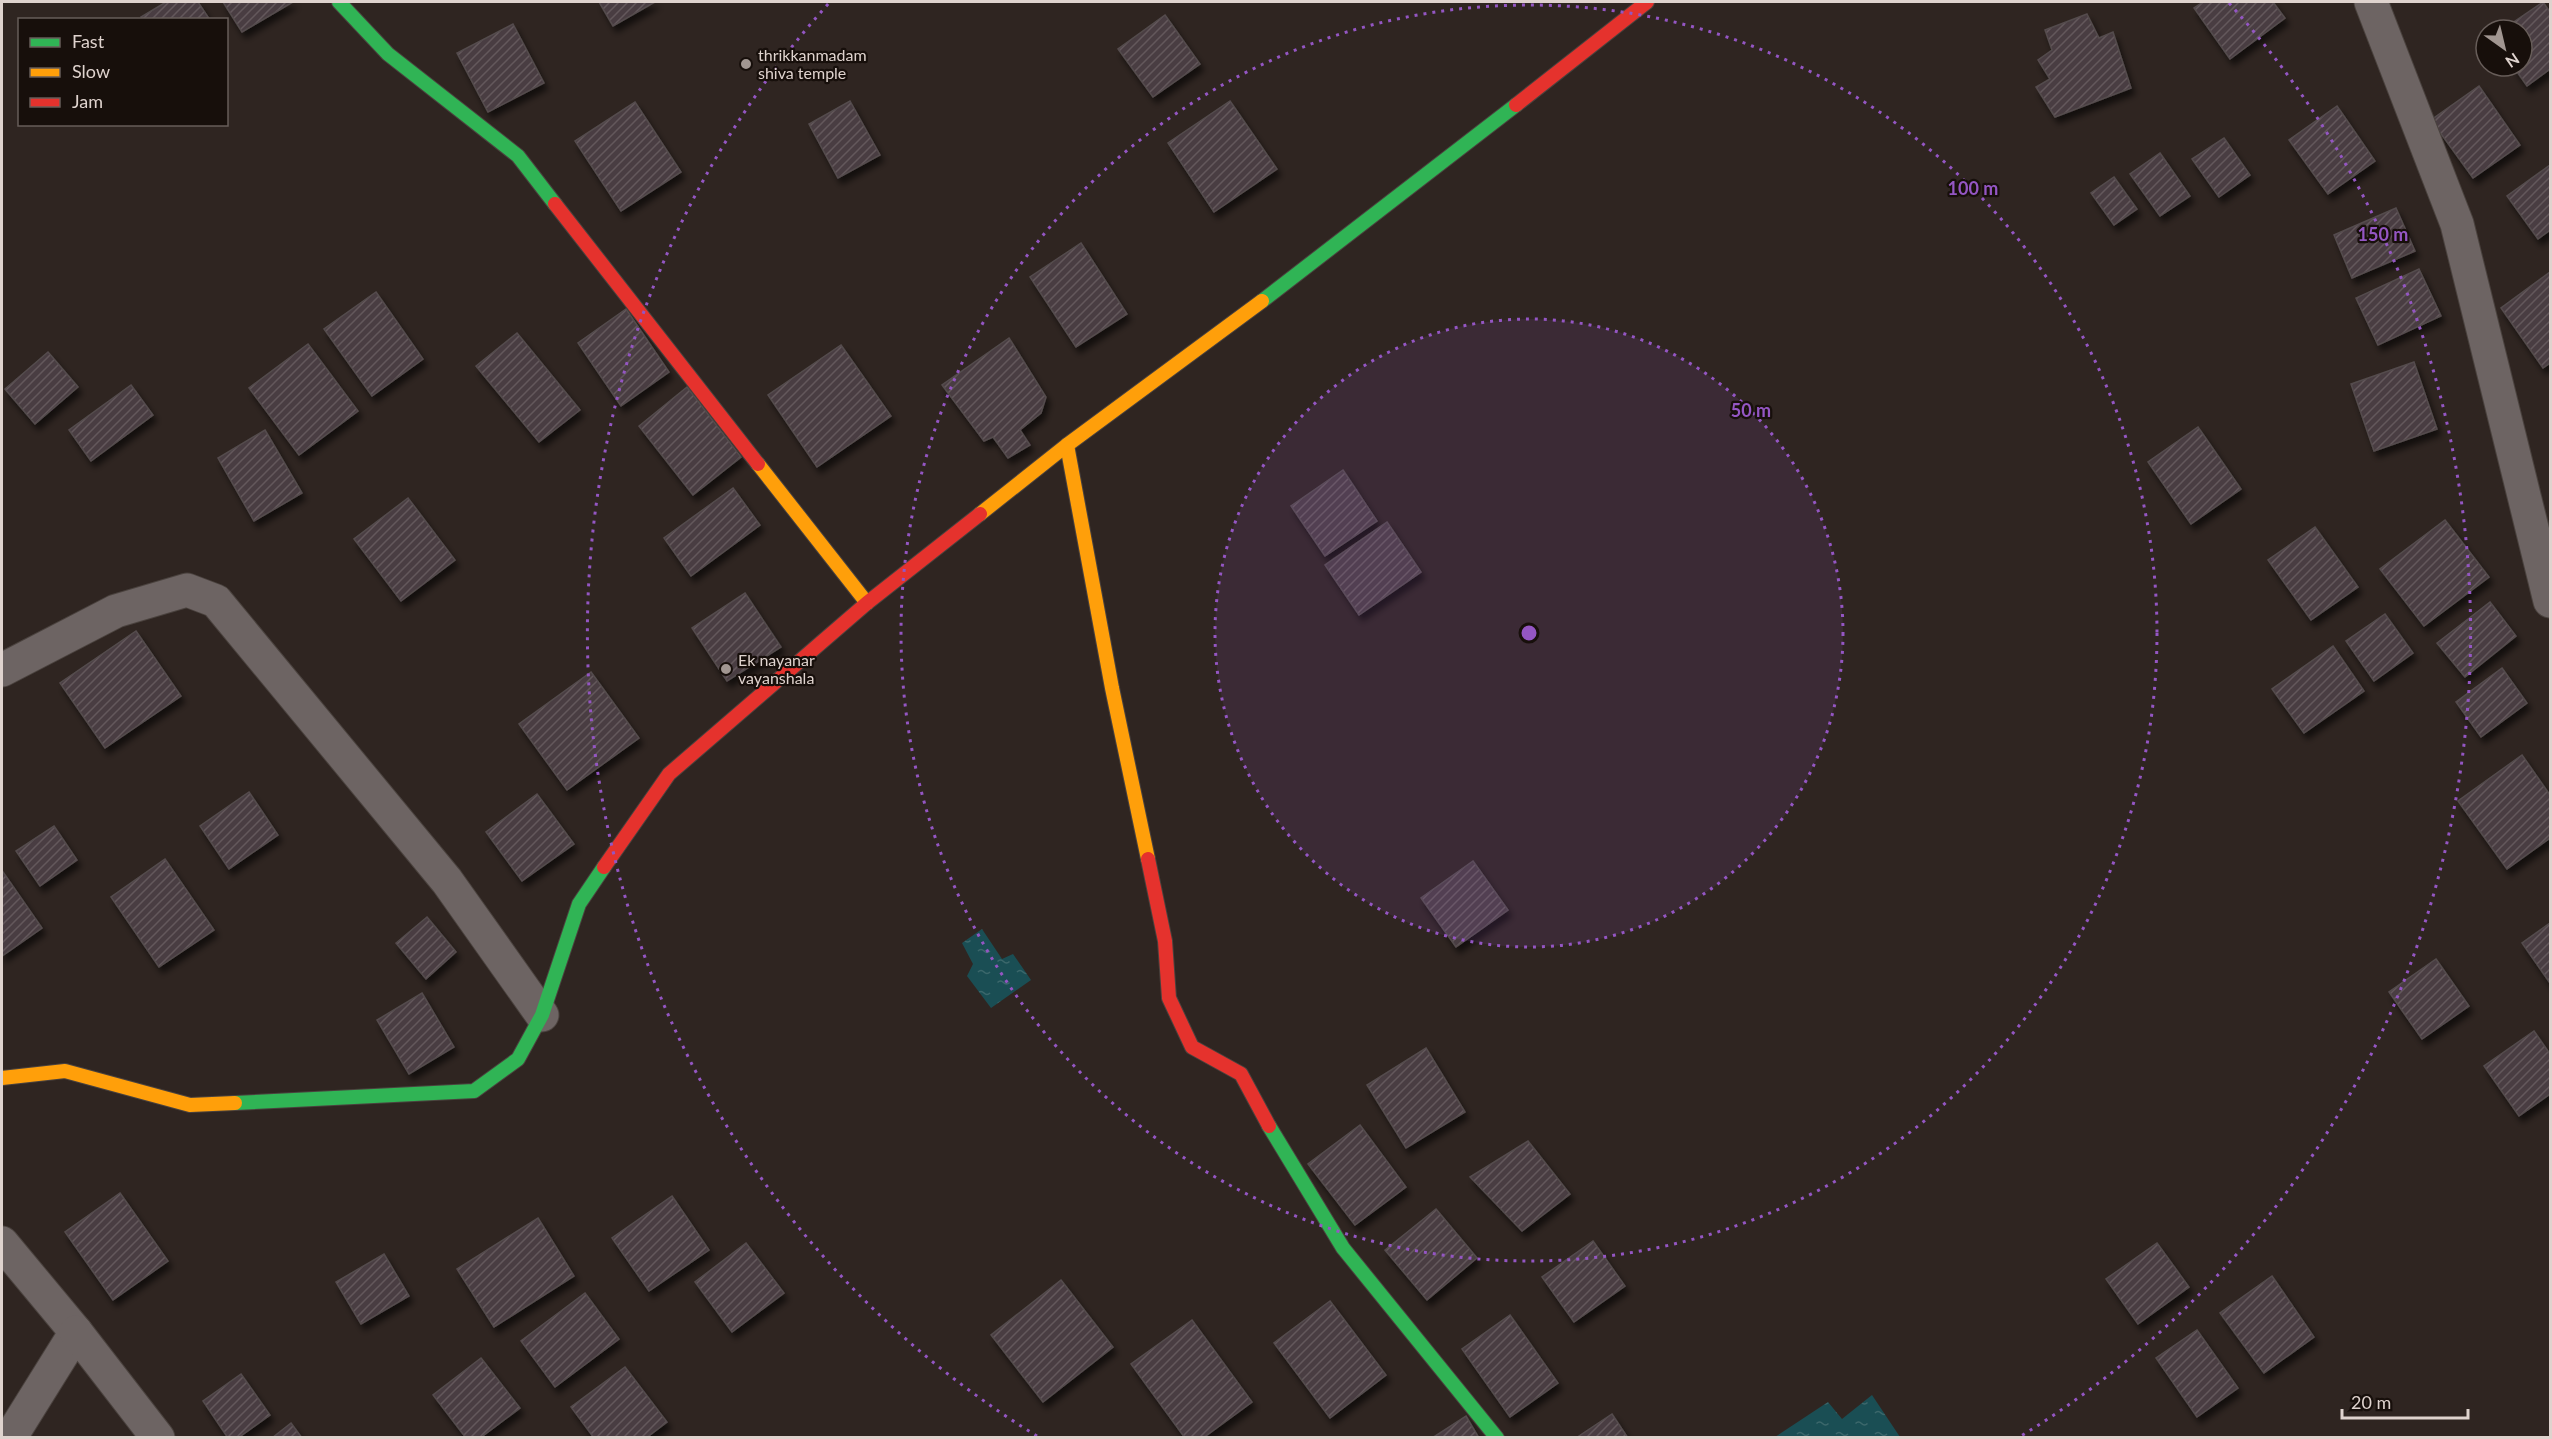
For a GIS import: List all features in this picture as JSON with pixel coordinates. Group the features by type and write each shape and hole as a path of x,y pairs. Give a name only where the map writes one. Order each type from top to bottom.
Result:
{"street":[{"path":"339,2 388,54 518,156 867,603"},
{"path":"2,1078 65,1071 190,1106 474,1091 518,1059 542,1015 579,904 669,774 867,603 1067,445 1312,264 1647,2"},
{"path":"2371,2 2457,224 2550,601"},
{"path":"1067,445 1112,688 1165,941 1169,998 1192,1047 1241,1074 1278,1143 1343,1248 1497,1437"},
{"path":"2,670 116,611 187,590 216,601 447,880 542,1015"},
{"path":"2,1243 76,1332 158,1437"},
{"path":"10,1437 76,1332"}],"water":[{"path":"982,929 1002,959 1013,954 1031,980 991,1008 967,976 973,964 962,943"},
{"path":"1872,1395 1900,1437 1775,1437 1828,1402 1842,1419"}],"building":[{"path":"166,2 198,2 209,18 142,18"},
{"path":"223,2 293,2 242,32"},
{"path":"599,2 655,2 613,26"},
{"path":"2203,2 2273,2 2285,18 2230,59 2194,8"},
{"path":"2543,2 2550,12 2550,69 2527,86 2521,78 2534,78 2534,18 2520,18"},
{"path":"2087,14 2099,38 2113,32 2131,88 2055,117 2036,87 2050,79 2038,60 2052,50 2045,30"},
{"path":"1165,15 1200,64 1153,97 1118,49"},
{"path":"513,24 544,83 488,112 457,53"},
{"path":"2479,86 2520,145 2473,178 2431,120"},
{"path":"850,101 880,155 838,178 809,124"},
{"path":"1230,101 1277,169 1214,212 1168,143"},
{"path":"635,102 681,172 621,211 575,141"},
{"path":"2337,106 2375,161 2328,194 2289,140"},
{"path":"2224,138 2250,175 2219,197 2192,159"},
{"path":"2160,153 2190,196 2160,216 2130,174"},
{"path":"2550,165 2550,230 2538,239 2507,196"},
{"path":"2114,177 2137,209 2114,225 2091,193"},
{"path":"2396,208 2415,251 2352,278 2334,235"},
{"path":"1081,243 1127,314 1076,347 1030,277"},
{"path":"2419,269 2441,316 2378,345 2356,298"},
{"path":"2550,272 2550,363 2543,368 2501,308"},
{"path":"376,292 423,359 372,396 324,329"},
{"path":"626,309 669,372 621,406 578,343"},
{"path":"517,333 580,410 539,442 476,366"},
{"path":"1009,338 1046,397 1041,413 1020,430 1030,445 1008,458 993,437 984,441 942,385"},
{"path":"308,344 358,411 299,455 249,388"},
{"path":"841,345 891,416 817,467 768,395"},
{"path":"48,352 78,387 35,424 5,389"},
{"path":"2414,362 2437,429 2374,451 2351,384"},
{"path":"131,385 153,415 91,461 69,430"},
{"path":"687,387 741,457 693,495 639,426"},
{"path":"2198,427 2241,489 2191,524 2148,462"},
{"path":"265,430 302,493 254,521 218,458"},
{"path":"1343,470 1377,521 1325,556 1291,506"},
{"path":"733,488 760,525 691,576 664,538"},
{"path":"408,498 455,560 401,601 354,539"},
{"path":"2445,520 2489,577 2424,626 2380,569"},
{"path":"1387,522 1421,572 1359,615 1325,565"},
{"path":"2315,527 2358,587 2311,620 2268,560"},
{"path":"745,593 781,647 727,681 692,628"},
{"path":"2490,602 2516,636 2465,677 2437,643"},
{"path":"2385,614 2413,653 2374,681 2346,641"},
{"path":"136,631 181,696 105,748 60,683"},
{"path":"2333,646 2364,691 2304,733 2272,689"},
{"path":"2502,668 2527,703 2481,737 2456,702"},
{"path":"591,672 639,738 567,790 519,724"},
{"path":"2522,755 2550,795 2550,838 2507,869 2458,801"},
{"path":"249,792 278,835 229,869 200,826"},
{"path":"537,794 574,844 522,881 486,832"},
{"path":"54,826 77,860 40,886 16,851"},
{"path":"165,859 214,930 159,967 111,897"},
{"path":"1473,861 1508,910 1456,947 1421,898"},
{"path":"3,872 42,928 2,956 2,874"},
{"path":"427,917 456,952 426,979 396,943"},
{"path":"2550,923 2550,983 2522,943"},
{"path":"2436,959 2469,1006 2422,1039 2389,992"},
{"path":"422,993 454,1047 409,1074 377,1020"},
{"path":"2534,1031 2550,1054 2550,1094 2519,1116 2484,1066"},
{"path":"1426,1048 1465,1112 1406,1148 1367,1085"},
{"path":"1360,1125 1406,1187 1355,1225 1308,1164"},
{"path":"1528,1141 1570,1194 1522,1231 1470,1177"},
{"path":"120,1193 168,1261 113,1300 65,1232"},
{"path":"672,1196 709,1250 649,1291 612,1238"},
{"path":"1436,1209 1477,1258 1427,1300 1385,1250"},
{"path":"538,1218 574,1276 494,1327 457,1269"},
{"path":"1593,1241 1625,1286 1574,1322 1542,1277"},
{"path":"746,1243 784,1293 732,1332 695,1282"},
{"path":"2157,1243 2189,1287 2138,1324 2106,1279"},
{"path":"384,1254 409,1296 361,1324 336,1282"},
{"path":"2272,1276 2314,1337 2264,1373 2220,1313"},
{"path":"1061,1280 1113,1347 1043,1402 991,1335"},
{"path":"585,1293 619,1339 555,1387 521,1341"},
{"path":"1330,1301 1386,1375 1330,1418 1274,1343"},
{"path":"1510,1315 1558,1383 1510,1417 1462,1349"},
{"path":"1192,1320 1252,1402 1203,1438 1185,1438 1131,1364"},
{"path":"2197,1330 2238,1388 2197,1417 2156,1358"},
{"path":"481,1358 520,1408 480,1438 466,1438 433,1395"},
{"path":"625,1367 667,1422 646,1438 594,1438 571,1407"},
{"path":"241,1374 270,1415 238,1438 228,1438 203,1401"},
{"path":"1612,1414 1628,1438 1576,1438"},
{"path":"1466,1416 1479,1438 1432,1438"},
{"path":"291,1423 302,1438 272,1438"}],"traffic: fast":[{"path":"339,2 388,54 518,156 555,204"},
{"path":"1262,301 1516,105"},
{"path":"235,1103 474,1091 518,1059 542,1015 579,904 604,867"},
{"path":"1269,1126 1343,1248 1497,1438"}],"traffic: slow":[{"path":"980,514 1067,445 1262,301"},
{"path":"1067,445 1112,688 1148,859"},
{"path":"758,464 867,603"},
{"path":"2,1078 65,1071 190,1105 235,1103"}],"traffic: jam":[{"path":"1516,105 1647,2"},
{"path":"555,204 758,464"},
{"path":"604,867 669,774 867,603 980,514"},
{"path":"1148,859 1165,941 1169,998 1192,1047 1241,1074 1269,1126"}],"place":[{"name":"thrikkanmadam shiva temple","path":"746,64"},
{"name":"Ek nayanar vayanshala","path":"726,669"}]}
